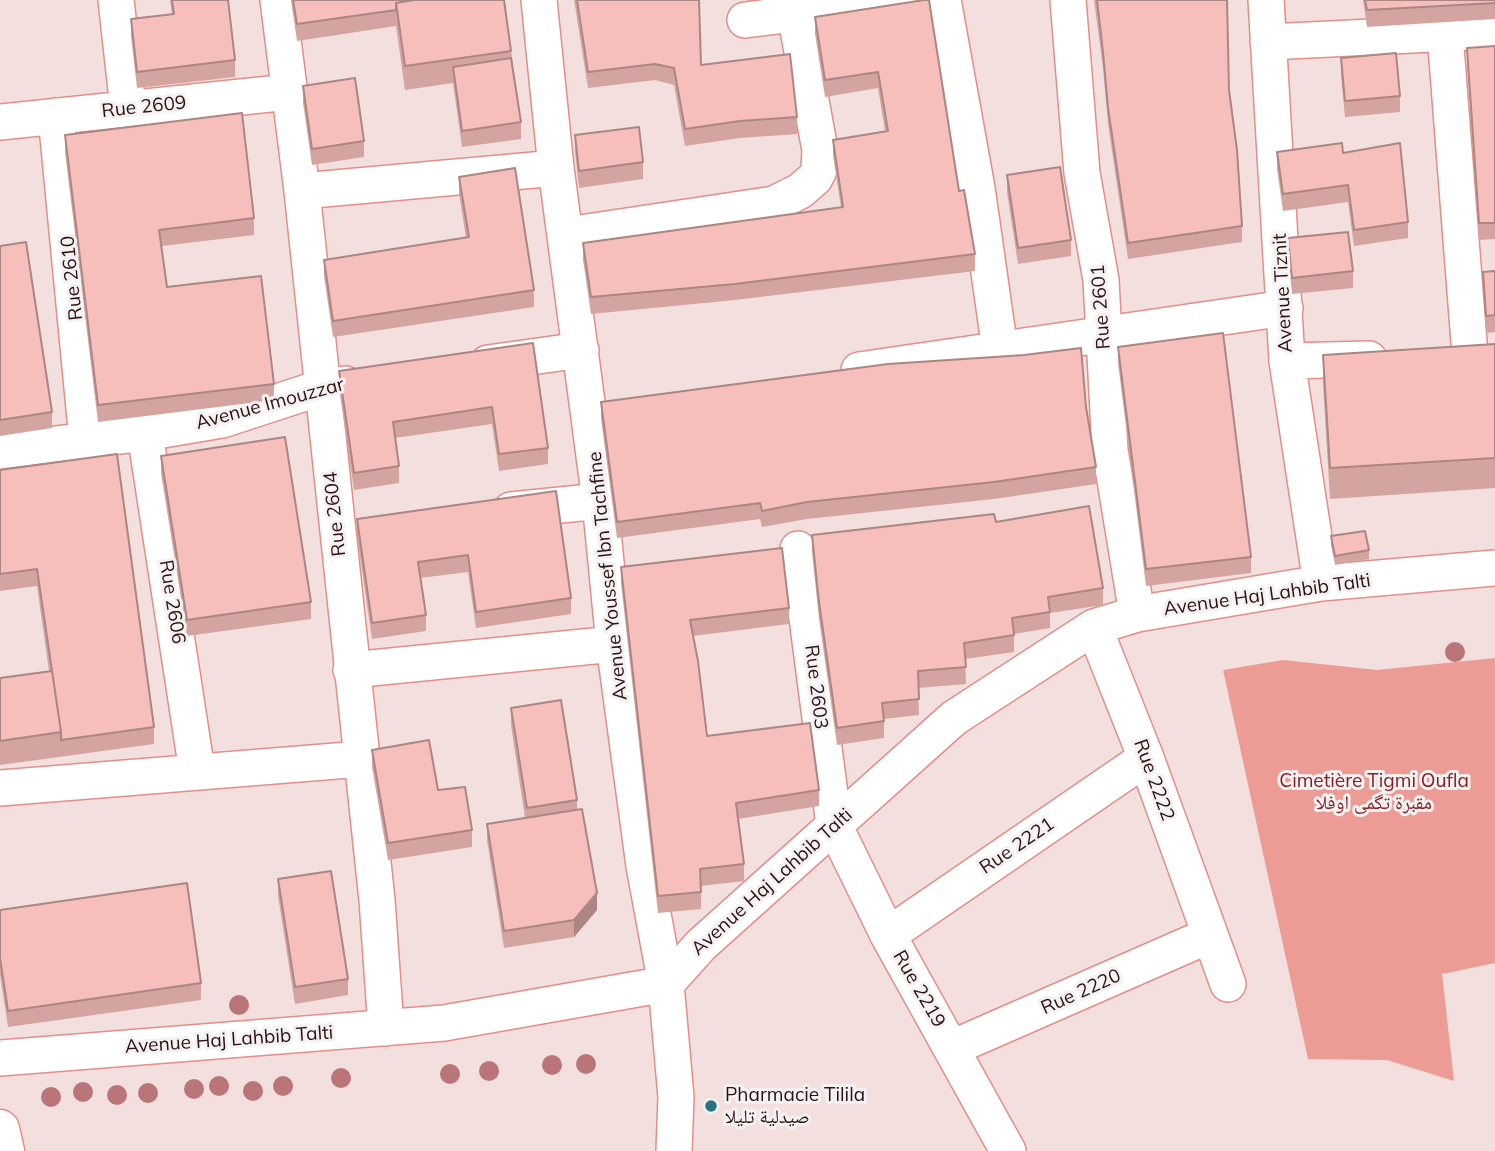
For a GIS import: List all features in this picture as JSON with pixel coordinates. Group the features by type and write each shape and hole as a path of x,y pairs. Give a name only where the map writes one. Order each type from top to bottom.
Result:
{"street":[{"path":"116,0 128,108"},
{"name":"Rue 2604","path":"278,0 323,387 351,526 351,670 377,900 386,1028"},
{"name":"Avenue Youssef Ibn Tachfine","path":"539,0 556,168 581,350 602,406 600,501 621,572 614,643 644,866 666,984 676,1097 674,1151"},
{"path":"745,20 911,0"},
{"path":"943,0 990,186 1000,350"},
{"name":"Rue 2601","path":"1068,0 1069,175 1101,280 1110,450 1107,509 1137,614"},
{"name":"Avenue Tiznit","path":"1266,0 1287,361 1321,583"},
{"path":"567,235 774,204 800,191 815,178 819,170 820,150 795,13"},
{"path":"1268,42 1495,31"},
{"path":"1445,34 1470,355"},
{"name":"Rue 2609","path":"0,122 289,92"},
{"name":"Rue 2610","path":"56,116 87,440"},
{"path":"302,191 556,168"},
{"path":"822,375 1284,307"},
{"path":"458,367 581,350"},
{"path":"1287,361 1405,357"},
{"name":"Avenue Imouzzar","path":"0,451 145,433 222,420 323,387 377,379"},
{"name":"Rue 2606","path":"145,433 197,771"},
{"path":"475,513 600,501"},
{"name":"Rue 2603","path":"798,549 834,825"},
{"name":"Avenue Haj Lahbib Talti","path":"0,1058 444,1023 666,984 701,945 954,718 1094,627 1137,614 1321,583 1495,568"},
{"name":"Rue 2222","path":"1094,627 1146,758 1228,984"},
{"path":"351,670 614,643"},
{"name":"Rue 2221","path":"888,935 1146,758"},
{"path":"0,788 361,759"},
{"name":"Rue 2219","path":"834,825 888,935 1008,1151"},
{"name":"Rue 2220","path":"952,1048 1210,935"},
{"path":"0,1129 5,1151"}],"green space":[{"name":"Cimetière Tigmi Oufla مقبرة تگمی اوفلا","path":"1495,658 1495,963 1442,974 1454,1081 1387,1060 1308,1059 1223,670 1283,660 1377,670"}],"building":[{"path":"172,0 228,0 235,60 137,72 131,19 174,14"},
{"path":"293,0 414,0 396,3 396,10 297,24"},
{"path":"414,0 504,0 511,51 405,66 396,3"},
{"path":"577,0 699,0 701,65 790,54 797,117 685,129 674,68 655,64 588,72"},
{"path":"929,0 959,191 964,190 975,254 735,284 591,297 583,243 843,207 833,140 888,131 878,72 825,80 815,17"},
{"path":"1097,0 1227,0 1229,90 1237,150 1242,226 1128,243 1108,108"},
{"path":"1365,0 1495,0 1495,3 1367,10"},
{"path":"1495,46 1495,223 1479,223 1467,48"},
{"path":"1396,53 1400,96 1345,101 1341,58"},
{"path":"511,58 521,122 462,131 453,67"},
{"path":"355,78 364,141 312,149 303,86"},
{"path":"242,113 254,218 159,230 167,287 261,276 274,384 98,405 65,135"},
{"path":"639,127 643,162 579,171 575,135"},
{"path":"1342,143 1343,153 1400,143 1408,222 1354,230 1348,185 1283,194 1277,152"},
{"path":"1060,167 1071,240 1018,248 1007,175"},
{"path":"515,168 534,290 333,321 324,260 469,237 459,177"},
{"path":"1348,232 1353,271 1292,278 1288,238"},
{"path":"26,242 52,412 0,420 0,246"},
{"path":"1495,271 1495,315 1486,316 1483,272"},
{"path":"1223,333 1251,557 1146,569 1118,347"},
{"path":"533,343 548,448 499,454 492,407 393,422 399,466 354,473 339,371"},
{"path":"1495,344 1495,458 1330,468 1323,355"},
{"path":"1081,348 1086,407 1096,467 994,482 807,502 762,511 760,503 617,522 601,402 888,364 1024,355"},
{"path":"285,437 311,602 187,620 161,456"},
{"path":"117,454 154,727 61,740 37,569 0,574 0,470"},
{"path":"556,491 571,598 476,612 468,555 418,562 426,615 372,623 357,519"},
{"path":"1089,506 1103,588 1048,597 1050,612 1012,618 1014,635 964,643 966,667 918,671 919,699 882,703 884,721 837,728 812,535 994,514 996,522"},
{"path":"1365,531 1369,550 1335,556 1331,536"},
{"path":"782,548 789,608 690,620 707,736 810,723 819,790 736,803 744,864 700,869 701,892 658,896 621,567"},
{"path":"52,671 61,732 0,741 0,678"},
{"path":"561,700 577,800 527,808 511,708"},
{"path":"429,740 438,790 465,787 472,830 388,843 372,750"},
{"path":"582,809 597,893 574,920 504,931 487,824"},
{"path":"331,871 348,979 295,987 278,879"},
{"path":"187,883 201,983 8,1011 0,958 0,910"}],"place":[{"name":"Pharmacie Tilila صيدلية تليلا","path":"711,1106"}]}
